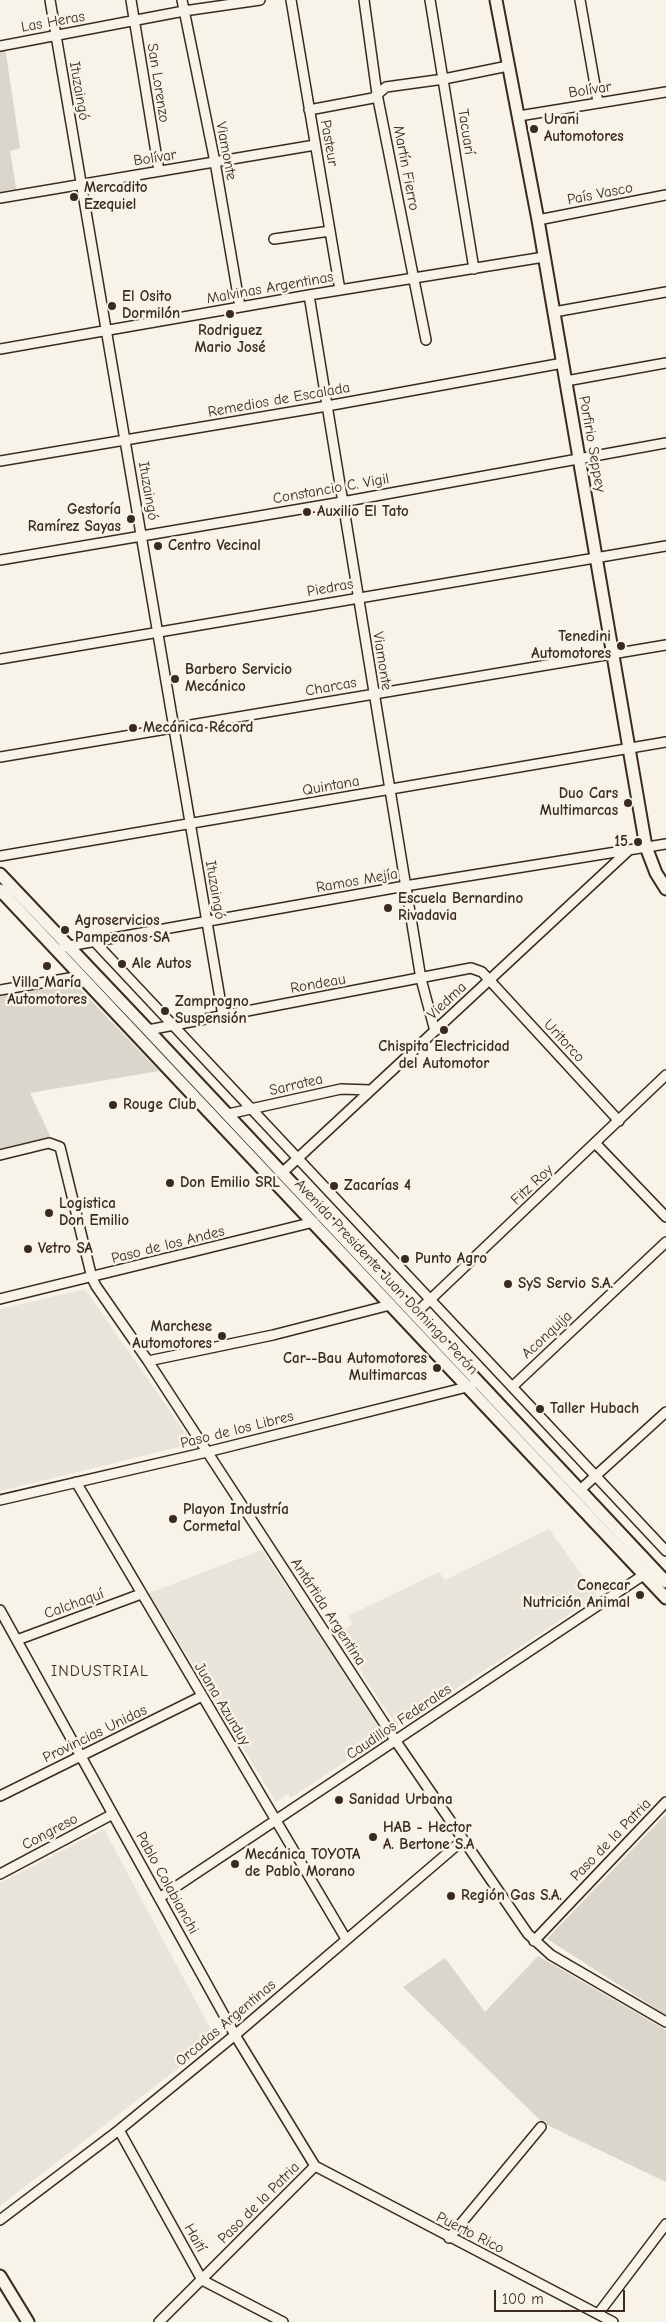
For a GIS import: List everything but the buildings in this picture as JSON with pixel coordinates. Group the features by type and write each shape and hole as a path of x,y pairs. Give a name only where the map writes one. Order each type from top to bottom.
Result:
{"main road":[{"name":"Porfirio Seppey","path":"496,0 538,220 646,847 656,873 666,889"},
{"name":"Avenida Presidente Juan Domingo Perón","path":"0,874 283,1172 580,1490 649,1572 666,1598"},
{"name":"Avenida Presidente Juan Domingo Perón","path":"0,890 468,1388 649,1572 666,1581"},
{"path":"0,2276 28,2322"}],"street":[{"name":"Ituzaingó","path":"50,0 223,1016"},
{"name":"San Lorenzo","path":"131,0 159,171"},
{"name":"Viamonte","path":"182,0 215,162 240,307"},
{"name":"Las Heras","path":"0,46 184,11 260,0"},
{"name":"Pasteur","path":"291,0 340,290"},
{"name":"Martín Fierro","path":"364,0 378,94 426,340"},
{"name":"Tacuarí","path":"430,0 474,269"},
{"path":"580,0 598,102"},
{"path":"309,110 373,98 386,87 444,79 508,66"},
{"name":"Bolívar","path":"519,116 666,92"},
{"name":"Bolívar","path":"0,198 315,145"},
{"name":"País Vasco","path":"538,220 666,195"},
{"path":"274,239 330,230"},
{"name":"Malvinas Argentinas","path":"0,349 309,295 544,257"},
{"path":"554,312 666,292"},
{"name":"Viamonte","path":"309,295 421,979 435,1030"},
{"name":"Remedios de Escalada","path":"0,461 327,406 563,363"},
{"path":"566,381 666,363"},
{"name":"Constancio C. Vigil","path":"0,560 342,502 666,443"},
{"name":"Piedras","path":"0,659 666,546"},
{"name":"Charcas","path":"0,757 666,645"},
{"name":"Quintana","path":"0,856 190,825 666,742"},
{"name":"Ramos Mejía","path":"54,948 406,886 666,844"},
{"name":"Viedma","path":"283,1172 629,850"},
{"name":"Avenida Presidente Juan Domingo Perón","path":"94,941 666,1551"},
{"name":"Rondeau","path":"148,1030 472,968 482,972 489,980"},
{"path":"0,990 81,976"},
{"name":"Uritorco","path":"489,980 619,1121"},
{"name":"Fitz Roy","path":"415,1314 596,1144 666,1075"},
{"name":"Sarratea","path":"228,1114 342,1089 371,1090"},
{"name":"Antártida Argentina","path":"0,1155 50,1143 60,1146 92,1278 395,1740 534,1941 551,1955 666,2022"},
{"path":"596,1144 666,1218"},
{"name":"Paso de los Andes","path":"0,1299 92,1278 314,1222"},
{"name":"Aconquija","path":"512,1387 666,1242"},
{"path":"148,1361 273,1335 390,1305"},
{"name":"Paso de los Libres","path":"0,1500 207,1452 480,1384"},
{"path":"580,1490 666,1412"},
{"name":"Juana Azurduy","path":"76,1482 346,1939"},
{"name":"Caudillos Federales","path":"159,1898 649,1572"},
{"name":"Calchaquí","path":"16,1640 141,1594"},
{"name":"Pablo Colabianchi","path":"0,1610 235,2034 315,2166"},
{"name":"Provincias Unidas","path":"0,1796 202,1696"},
{"name":"Paso de la Patria","path":"534,1941 666,1802"},
{"name":"Congreso","path":"0,1874 113,1814"},
{"name":"Orcadas Argentinas","path":"0,2220 118,2130 235,2034 463,1840"},
{"path":"449,2238 541,2127"},
{"name":"Haití","path":"118,2130 202,2280"},
{"name":"Paso de la Patria","path":"160,2322 315,2166"},
{"name":"Puerto Rico","path":"315,2166 449,2238 613,2322"},
{"path":"598,2314 666,2224"},
{"path":"202,2280 283,2322"}],"shaded area":[{"path":"5,47 20,148 10,151 17,193 0,196 0,48"},
{"path":"75,984 159,1071 30,1093 51,1138 0,1150 0,996"},
{"path":"85,1289 186,1434 189,1439 187,1445 0,1491 0,1309"},
{"path":"549,1529 597,1596 448,1694 442,1692 437,1695 436,1702 397,1726 365,1679 344,1630 353,1624 348,1616 439,1572 445,1580"},
{"path":"262,1550 380,1725 377,1740 291,1798 288,1794 276,1802 149,1593"},
{"path":"666,1814 666,2015 547,1939"},
{"path":"104,1829 216,2039 0,2206 0,1883"},
{"path":"538,1956 666,2030 666,2182 543,2123 403,1987 445,1958 485,2012"}],"place":[{"name":"Urani Automotores","path":"534,129"},
{"name":"Mercadito Ezequiel","path":"74,197"},
{"name":"El Osito Dormilón","path":"112,306"},
{"name":"Rodriguez Mario José","path":"230,314"},
{"name":"Auxilio El Tato","path":"307,512"},
{"name":"Gestoría Ramírez Sayas","path":"131,519"},
{"name":"Centro Vecinal","path":"158,546"},
{"name":"Tenedini Automotores","path":"621,646"},
{"name":"Barbero Servicio Mecánico","path":"175,679"},
{"name":"Mecánica Récord","path":"133,728"},
{"name":"Duo Cars Multimarcas","path":"628,803"},
{"name":"15","path":"638,842"},
{"name":"Escuela Bernardino Rivadavia","path":"388,908"},
{"name":"Agroservicios Pampeanos SA","path":"65,930"},
{"name":"Ale Autos","path":"122,964"},
{"name":"Villa María Automotores","path":"47,966"},
{"name":"Zamprogno Suspensión","path":"165,1011"},
{"name":"Chispita Electricidad del Automotor","path":"444,1030"},
{"name":"Rouge Club","path":"113,1105"},
{"name":"Don Emilio SRL","path":"170,1183"},
{"name":"Zacarías 4","path":"334,1186"},
{"name":"Logistica Don Emilio","path":"49,1213"},
{"name":"Vetro SA","path":"28,1249"},
{"name":"Punto Agro","path":"405,1259"},
{"name":"SyS Servio S.A.","path":"508,1284"},
{"name":"Marchese Automotores","path":"222,1336"},
{"name":"Car--Bau Automotores Multimarcas","path":"437,1368"},
{"name":"Taller Hubach","path":"540,1409"},
{"name":"Playon Industría Cormetal","path":"173,1519"},
{"name":"Conecar Nutrición Animal","path":"640,1595"},
{"name":"Sanidad Urbana","path":"339,1800"},
{"name":"HAB - Hector A. Bertone S.A","path":"373,1837"},
{"name":"Mecánica TOYOTA de Pablo Morano","path":"235,1864"},
{"name":"Región Gas S.A.","path":"451,1896"}],"district":[{"name":"INDUSTRIAL","path":"100,1671"}]}
